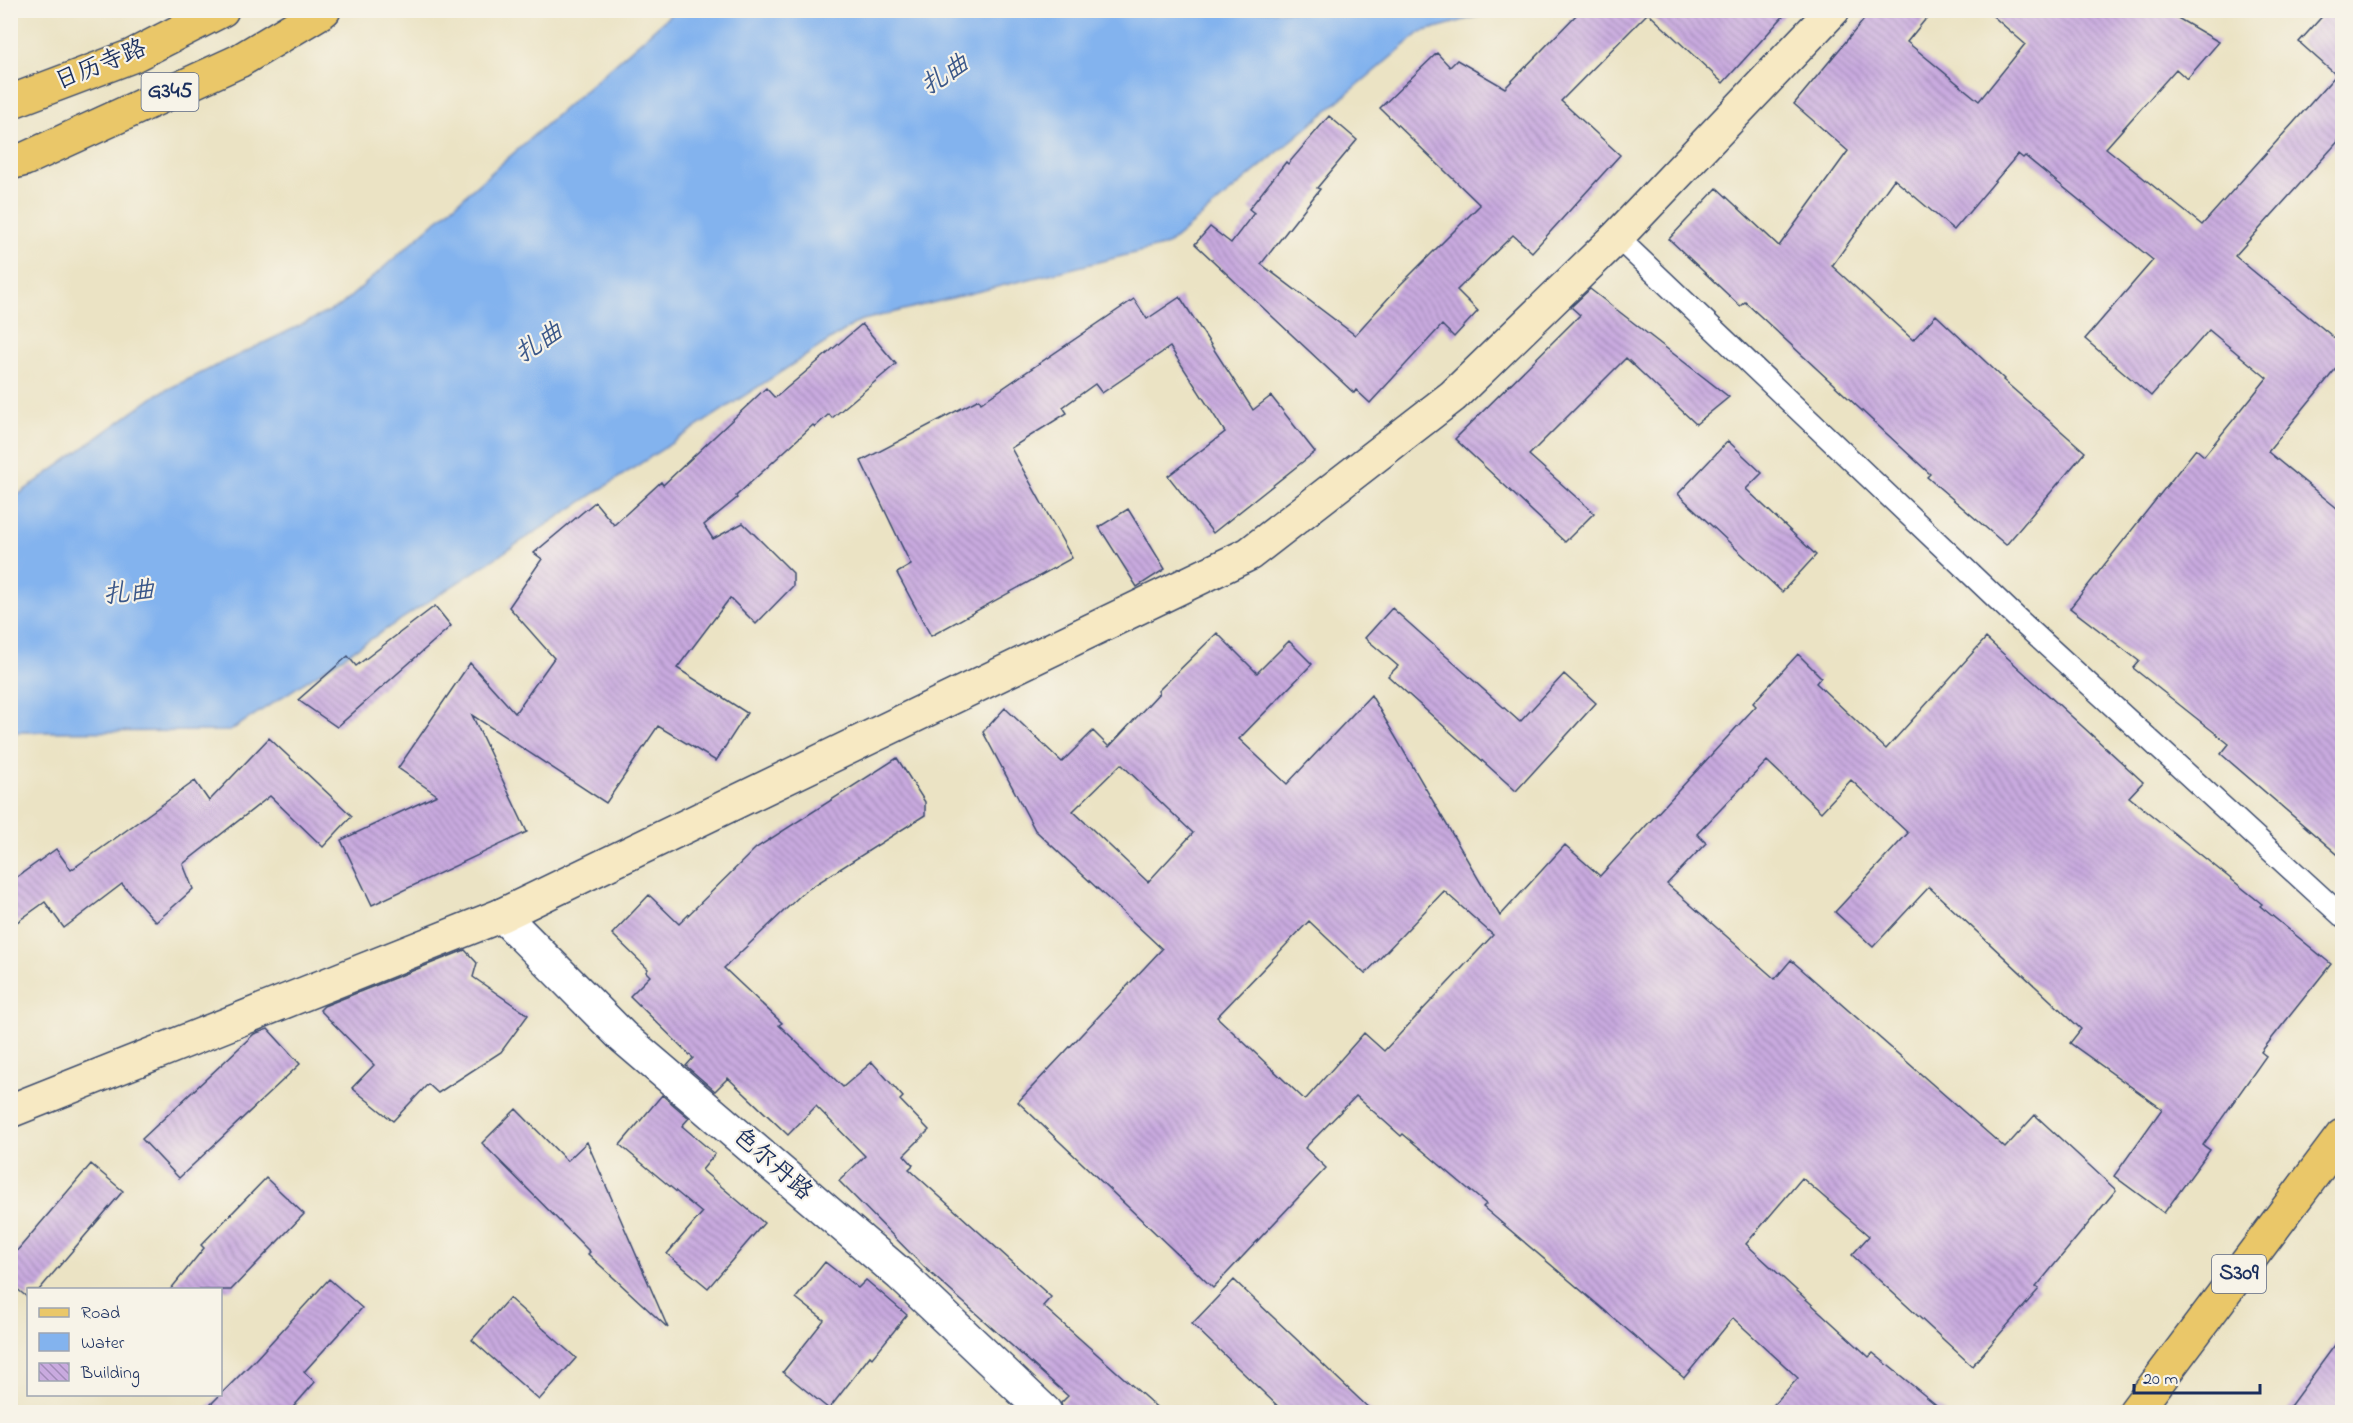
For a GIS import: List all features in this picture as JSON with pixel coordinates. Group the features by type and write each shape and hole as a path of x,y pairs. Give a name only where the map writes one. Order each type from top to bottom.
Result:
{"main road":[{"name":"日历寺路","path":"10,102 132,56 222,10"},
{"name":"G345","path":"10,163 25,159 239,61 324,10"},
{"name":"S309","path":"2134,1413 2343,1136"}],"street":[{"path":"10,1111 501,915 1249,554 1453,396 1617,237 1833,10"},
{"name":"色尔丹路","path":"501,915 623,1038 901,1275 1045,1413"}],"lane":[{"path":"1617,237 2018,619 2343,916"}],"water":[{"name":"扎曲","path":"676,10 1497,11 1421,32 1167,245 859,321 230,731 11,732 11,500 158,394 340,306"}],"building":[{"path":"1581,10 1789,10 1723,83 1648,13 1561,101 1620,155 1532,252 1513,235 1457,290 1478,311 1454,337 1442,325 1370,403 1356,390 1354,393 1195,244 1210,227 1231,243 1254,213 1249,209 1286,162 1288,164 1329,116 1357,140 1317,188 1320,189 1261,264 1355,335 1401,284 1480,205 1380,108 1437,53 1450,67 1457,60 1505,88"},
{"path":"1872,10 1933,10 1907,42 1979,101 2025,44 1986,10 2164,10 2219,42 2187,79 2176,69 2106,148 2202,225 2336,75 2299,42 2328,10 2343,10 2343,136 2235,256 2343,345 2343,360 2268,452 2343,513 2343,859 2221,754 2229,744 2133,668 2139,661 2070,608 2196,449 2204,456 2267,378 2209,330 2151,396 2085,339 2153,260 2025,156 2023,158 2018,154 1954,230 1894,179 1832,266 1913,340 1936,315 2003,380 2085,452 2006,545 1927,477 1930,474 1745,302 1740,306 1669,239 1717,188 1779,246 1848,151 1794,104"},
{"path":"1590,289 1729,397 1696,424 1626,358 1529,455 1594,513 1565,542 1455,439 1580,315 1571,307"},
{"path":"1180,297 1253,410 1271,396 1315,452 1213,533 1168,476 1225,432 1170,347 1102,393 1095,384 1063,407 1067,413 1011,448 1072,558 931,636 897,573 911,565 861,461 979,399 981,403 1134,299 1147,319"},
{"path":"862,324 896,364 832,418 829,414 815,427 813,425 736,496 737,498 704,525 713,539 743,523 793,573 793,586 756,624 730,598 677,668 747,713 716,761 658,726 606,803 472,715 527,832 372,905 341,840 437,795 398,768 470,663 515,713 554,658 509,607 542,559 534,553 595,502 614,525 661,482 663,485 766,388 775,398"},
{"path":"1728,441 1762,473 1746,489 1816,555 1782,592 1678,494"},
{"path":"1128,509 1165,569 1137,587 1099,527"},
{"path":"435,606 451,626 337,727 298,700 348,656 356,666"},
{"path":"1392,608 1520,722 1564,674 1596,703 1516,791 1388,676 1398,666 1365,638"},
{"path":"1217,633 1257,673 1289,641 1312,664 1239,739 1287,784 1371,695 1500,916 1565,845 1600,876 1756,706 1753,703 1798,654 1821,677 1816,683 1886,749 1986,638 2143,782 2129,797 2262,904 2260,906 2331,964 2261,1052 2266,1056 2203,1145 2210,1150 2164,1213 2114,1176 2162,1109 2070,1043 2081,1029 1929,887 1873,947 1835,912 1908,833 1851,780 1821,812 1767,761 1697,834 1706,843 1667,884 1775,979 1791,960 2005,1148 2035,1115 2116,1190 2036,1287 2039,1289 1972,1366 1852,1255 1869,1236 1802,1178 1746,1244 1869,1357 1873,1353 1946,1413 1766,1413 1798,1378 1733,1318 1684,1378 1483,1207 1486,1204 1403,1134 1401,1136 1356,1096 1305,1148 1326,1168 1213,1288 1018,1102 1162,949 1035,830 983,732 1005,708 1062,762 1093,731 1109,747 1159,693 1158,691","holes":["1121,764 1193,833 1148,882 1073,811","1444,891 1493,935 1384,1051 1364,1033 1305,1100 1217,1017 1309,921 1365,974"]},
{"path":"269,738 352,816 323,847 270,796 183,864 193,889 156,922 122,884 64,928 45,902 10,927 10,882 56,849 71,870 195,781 209,801"},
{"path":"897,758 925,802 925,815 805,891 724,968 782,1023 779,1025 843,1087 872,1062 903,1097 900,1100 929,1130 904,1155 913,1165 909,1169 1051,1297 1043,1306 1163,1413 1063,1413 1061,1403 1068,1396 924,1267 839,1181 865,1156 816,1106 788,1135 728,1078 715,1091 686,1066 693,1058 630,996 650,976 646,972 648,969 612,934 649,895 679,924 756,848"},
{"path":"465,950 477,963 473,977 528,1015 501,1052 438,1093 428,1084 393,1121 352,1088 374,1065 320,1010 324,1006"},
{"path":"268,1029 300,1064 179,1178 142,1139 254,1034"},
{"path":"662,1095 689,1118 682,1126 715,1154 702,1170 764,1223 708,1288 667,1254 702,1213 620,1145"},
{"path":"516,1109 567,1161 587,1142 668,1328 588,1254 590,1252 482,1143"},
{"path":"91,1164 123,1191 41,1288 27,1288 27,1297 10,1283 10,1259"},
{"path":"266,1178 304,1214 231,1290 172,1288 204,1248 201,1245"},
{"path":"825,1262 858,1288 866,1280 907,1315 872,1358 870,1356 829,1409 783,1372 824,1320 796,1298"},
{"path":"329,1279 362,1308 304,1372 315,1382 288,1413 202,1413 219,1396 222,1396 222,1393"},
{"path":"1234,1280 1374,1413 1285,1413 1192,1324"},
{"path":"509,1298 576,1358 539,1400 472,1340"},
{"path":"2343,1334 2343,1413 2285,1413"}]}
